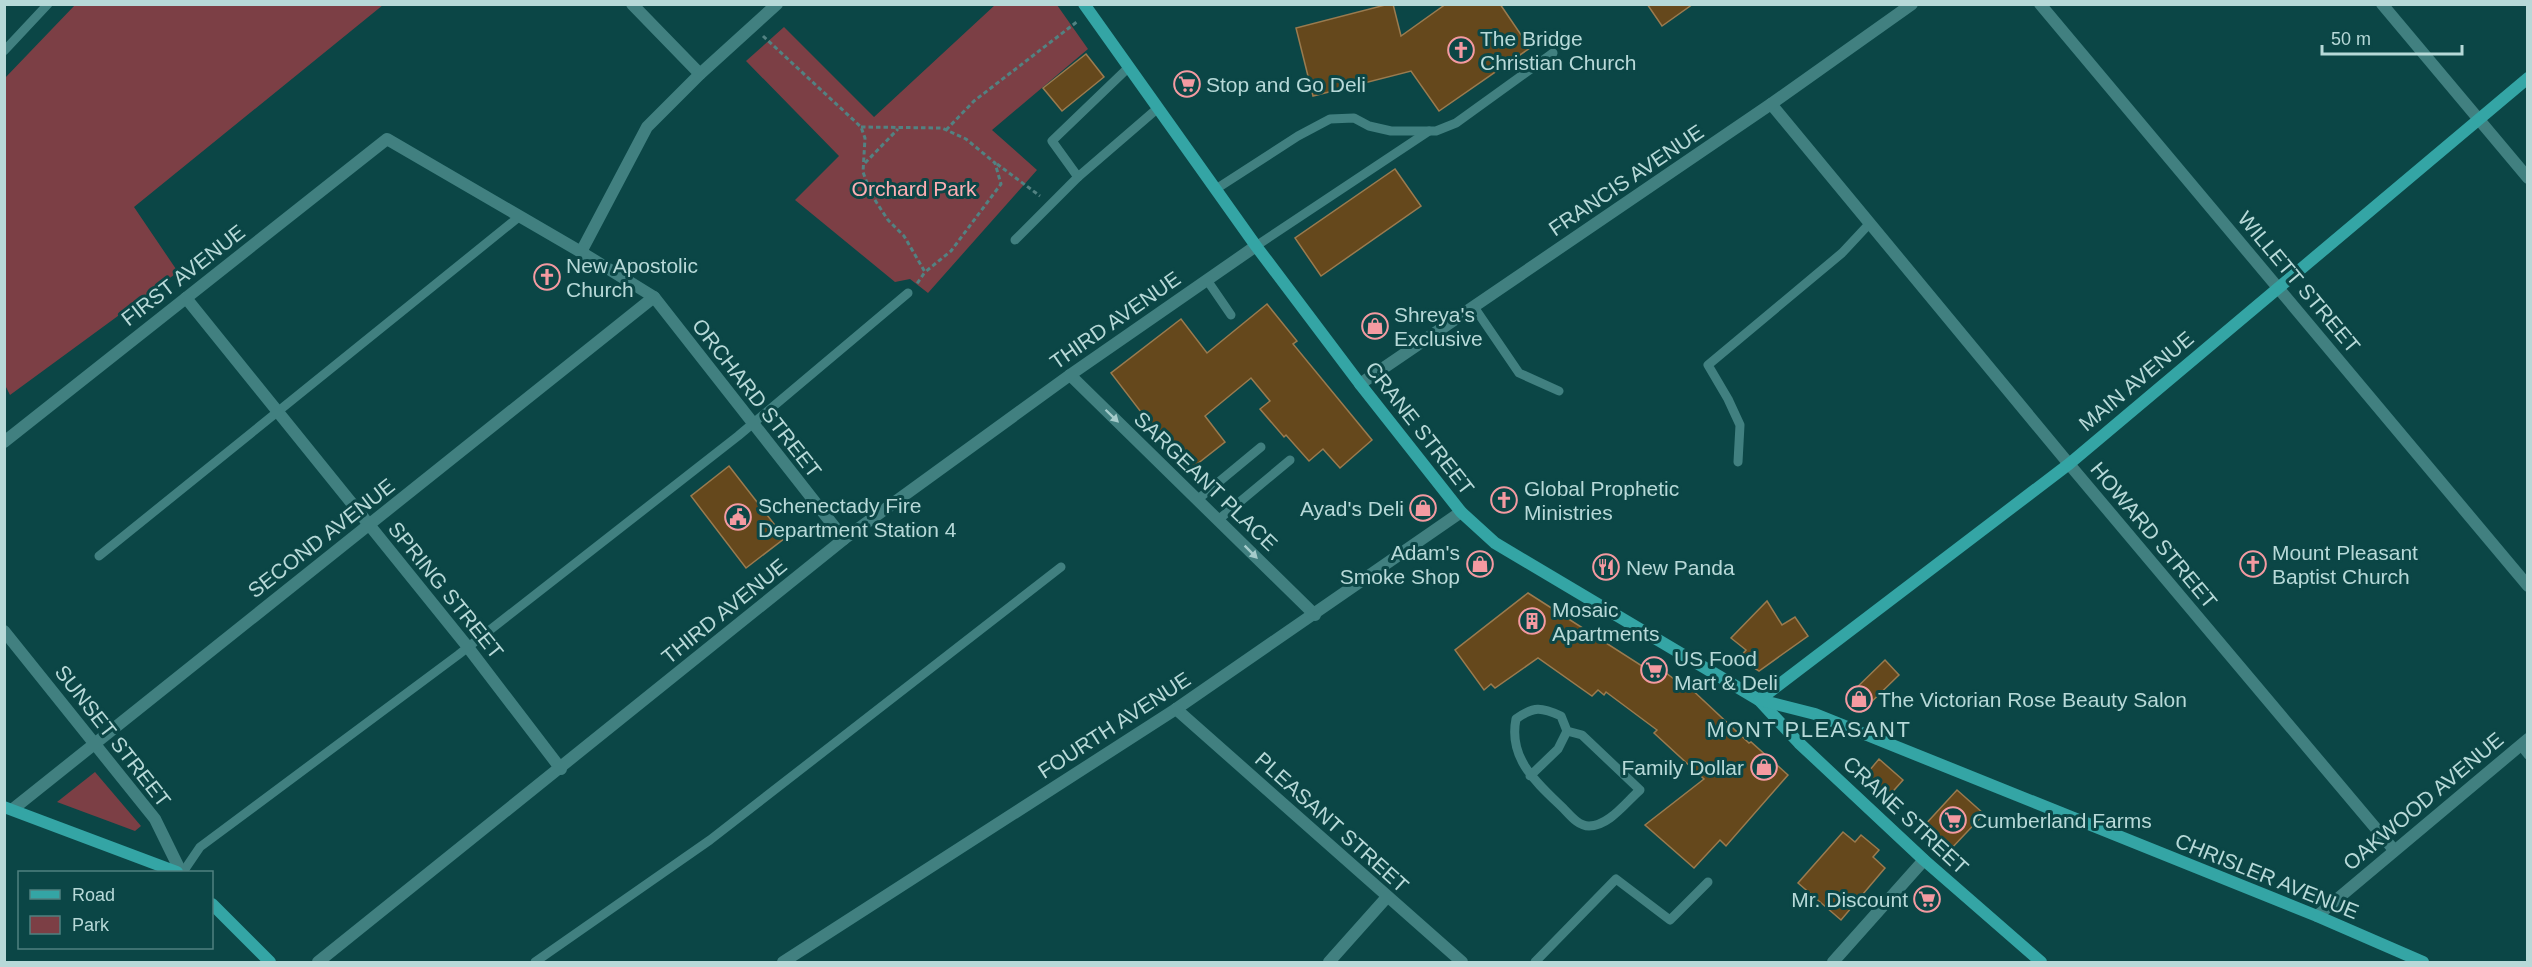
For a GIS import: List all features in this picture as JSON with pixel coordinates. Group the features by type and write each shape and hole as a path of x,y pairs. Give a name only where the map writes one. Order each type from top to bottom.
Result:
{"street":[{"path":"632,4 700,74"},
{"path":"581,252 647,127 700,74 777,4"},
{"name":"FRANCIS AVENUE","path":"1360,384 1771,104 1912,4"},
{"name":"WILLETT STREET","path":"2040,4 2528,586"},
{"path":"2382,4 2528,178"},
{"name":"CRANE STREET","path":"1086,9 1256,246 1360,384 1461,512 1496,543 1759,700 1799,743 1924,860 2041,963"},
{"name":"MAIN AVENUE","path":"1759,700 2069,464 2528,78"},
{"name":"HOWARD STREET","path":"1771,104 2069,464 2394,850"},
{"name":"ORCHARD STREET","path":"387,139 654,297 844,539"},
{"name":"FIRST AVENUE","path":"4,442 387,139"},
{"name":"THIRD AVENUE","path":"318,963 844,539 1070,375 1256,246"},
{"name":"SECOND AVENUE","path":"9,808 654,297"},
{"name":"SPRING STREET","path":"186,298 468,646 561,769"},
{"name":"SARGEANT PLACE","path":"1070,375 1315,615"},
{"name":"FOURTH AVENUE","path":"783,963 1176,710 1461,512"},
{"name":"SUNSET STREET","path":"4,631 155,819 180,871"},
{"name":"CHRISLER AVENUE","path":"1759,700 1815,714 2317,916 2423,963"},
{"name":"PLEASANT STREET","path":"1176,710 1462,963"},
{"name":"OAKWOOD AVENUE","path":"2317,916 2524,742"},
{"path":"9,808 176,871"},
{"path":"1833,963 1924,860"},
{"path":"1329,963 1387,897"},
{"path":"213,905 270,963"}],"lane":[{"path":"4,51 48,4"},
{"path":"1216,189 1298,136 1330,119 1354,118 1368,126 1391,131 1429,131 1456,123 1553,53"},
{"path":"1078,177 1052,141 1129,67"},
{"path":"1015,240 1078,177 1158,108"},
{"path":"1256,246 1429,131"},
{"path":"99,556 520,216"},
{"path":"1738,462 1740,425 1708,365 1842,253 1870,223"},
{"path":"1207,280 1232,315"},
{"path":"182,871 200,847 468,646 752,423 908,293"},
{"path":"1474,306 1519,373 1559,391"},
{"path":"1197,500 1261,447"},
{"path":"1218,520 1290,460"},
{"path":"535,963 710,840 1061,567"},
{"path":"1530,776 1558,749 1567,731 1561,716 1546,709 1529,710 1516,720 1513,736 1530,776 1577,822 1588,826 1604,823 1640,790 1582,735 1567,731"},
{"path":"2524,742 2528,756"},
{"path":"1534,963 1616,879 1670,920 1708,882"}],"path":[{"path":"946,130 974,101 1086,9"},
{"path":"753,26 861,127 866,138 863,172 871,194 888,220 904,236 925,272"},
{"path":"861,127 942,128 966,139 1051,204"},
{"path":"864,164 897,129"},
{"path":"908,293 925,272 951,251 1001,184 996,163"}],"green space":[{"path":"75,5 383,5 134,207 178,272 10,395 4,383 5,78"},
{"name":"Orchard Park","path":"995,5 1057,5 1088,49 992,130 1037,170 928,293 910,279 895,282 795,200 839,156 746,61 784,27 874,117"},
{"path":"95,772 141,826 135,831 57,802"}],"building":[{"path":"1393,4 1401,36 1446,4 1500,4 1530,48 1439,111 1411,71 1313,96 1296,28"},
{"path":"1647,4 1693,4 1662,26"},
{"path":"1086,54 1104,77 1062,111 1043,88"},
{"path":"1395,169 1421,206 1321,276 1295,238"},
{"path":"1267,304 1297,341 1293,344 1372,440 1340,468 1323,449 1309,461 1260,409 1270,401 1251,378 1205,416 1225,442 1187,472 1111,373 1181,319 1207,353"},
{"name":"Schenectady Fire Department Station 4","path":"729,466 785,538 746,568 691,496"},
{"path":"1528,593 1645,668 1650,661 1686,688 1688,686 1749,743 1751,742 1788,775 1726,846 1720,840 1694,868 1645,825 1704,779 1654,733 1657,730 1606,692 1604,695 1598,690 1592,696 1538,658 1495,688 1491,684 1484,690 1455,650"},
{"path":"1767,601 1782,625 1795,617 1808,636 1759,671 1739,658 1746,650 1731,638"},
{"path":"1885,660 1899,675 1861,712 1847,697"},
{"path":"1879,759 1903,780 1888,797 1864,777"},
{"name":"Cumberland Farms","path":"1957,790 1984,814 1949,851 1923,827"},
{"path":"1843,832 1855,842 1861,835 1879,850 1873,857 1885,868 1841,920 1798,883"}],"place":[{"name":"The Bridge Christian Church","path":"1461,50"},
{"name":"Stop and Go Deli","path":"1187,84"},
{"name":"New Apostolic Church","path":"547,277"},
{"name":"Shreya's Exclusive","path":"1375,326"},
{"name":"Global Prophetic Ministries","path":"1504,500"},
{"name":"Ayad's Deli","path":"1423,508"},
{"name":"Schenectady Fire Department Station 4","path":"738,517"},
{"name":"Adam's Smoke Shop","path":"1480,564"},
{"name":"Mount Pleasant Baptist Church","path":"2253,564"},
{"name":"New Panda","path":"1606,567"},
{"name":"Mosaic Apartments","path":"1532,621"},
{"name":"US Food Mart & Deli","path":"1654,670"},
{"name":"The Victorian Rose Beauty Salon","path":"1859,699"},
{"name":"Family Dollar","path":"1764,767"},
{"name":"Cumberland Farms","path":"1953,820"},
{"name":"Mr. Discount","path":"1927,899"}],"district":[{"name":"MONT PLEASANT","path":"1809,729"}]}
